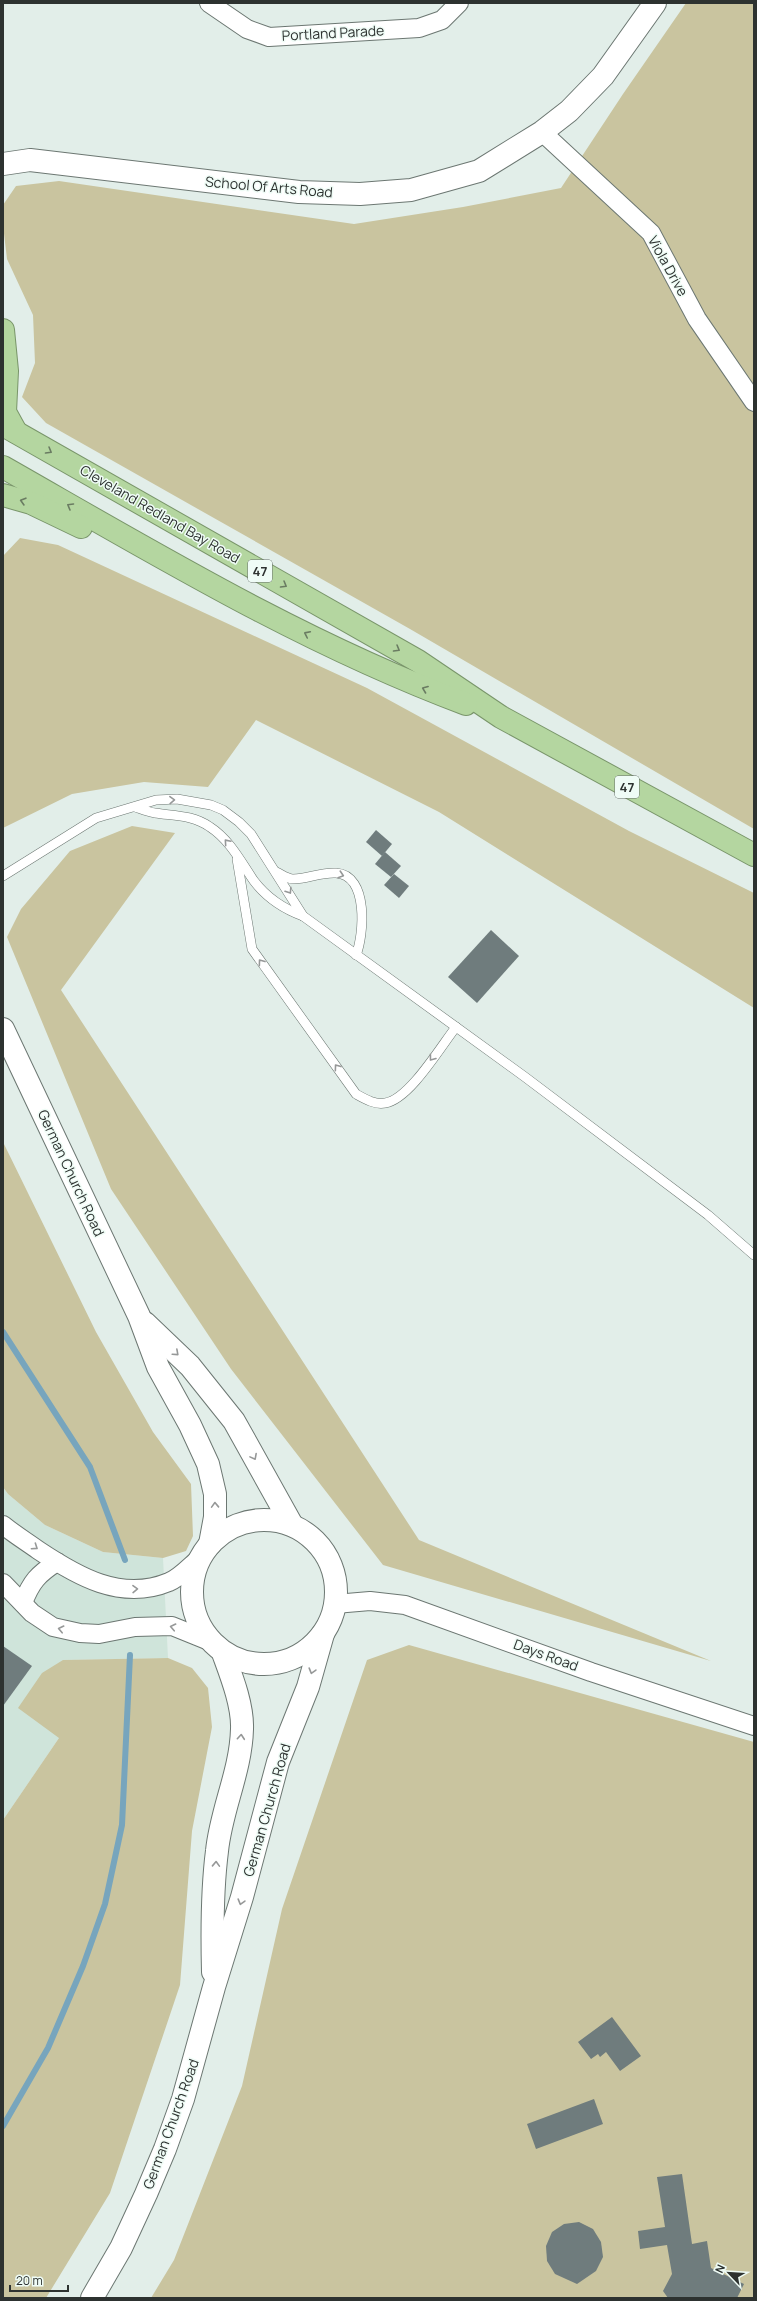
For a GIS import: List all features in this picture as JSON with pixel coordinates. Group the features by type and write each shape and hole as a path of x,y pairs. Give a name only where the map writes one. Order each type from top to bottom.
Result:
{"highway":[{"path":"3,330 7,371 5,412 9,428"},
{"name":"Cleveland Redland Bay Road","path":"9,428 418,661 501,718 754,855"},
{"name":"Cleveland Redland Bay Road","path":"3,468 236,600 403,680 501,718"},
{"path":"3,495 31,503 236,600"}],"street":[{"name":"Portland Parade","path":"209,3 247,30 269,37 419,28 442,20 459,3"},
{"name":"School Of Arts Road","path":"3,164 30,160 299,192 360,194 411,190 479,171 542,132 569,111 603,76 655,3"},
{"name":"Viola Drive","path":"542,132 651,233 697,319 754,402"},
{"name":"German Church Road","path":"3,1029 139,1316 158,1367 190,1424 208,1464 214,1494 215,1509 205,1551 192,1579 192,1601 198,1622 216,1647 234,1682 242,1728 240,1752 222,1817 217,1852 213,1946 214,1987"},
{"name":"German Church Road","path":"139,1316 190,1366 234,1421 292,1525"},
{"path":"3,1525 57,1562 96,1583 133,1589 152,1588 171,1582 227,1530 248,1521 270,1520 292,1525 312,1538 327,1557 335,1580 335,1604 331,1619 323,1634 308,1650 288,1661 266,1665 243,1662 172,1626 135,1627 99,1634 80,1633 53,1627 32,1613 3,1583"},
{"path":"23,1603 30,1585 42,1572 57,1562"},
{"name":"Days Road","path":"335,1604 370,1601 405,1605 591,1672 754,1726"},
{"name":"German Church Road","path":"92,2298 121,2248 165,2149 200,2041 214,1987 242,1897 278,1762 308,1687 323,1634"}],"lane":[{"path":"3,876 96,818 156,800 177,799 210,804 223,810 251,834 303,916"},
{"path":"134,807 154,813 184,816 197,820 220,834 256,883 286,910 303,916 456,1027 708,1215 754,1255"},
{"path":"236,854 252,949 356,1094 369,1101 385,1103 399,1098 417,1078 456,1027"},
{"path":"276,872 292,879 338,873 346,876 355,884 361,905 361,942 356,955"}],"shaded area":[{"path":"686,3 754,3 754,829 410,629 46,423 22,397 35,363 33,315 7,259 3,225 3,205 16,186 59,181 354,224 463,207 561,188 623,94"},
{"path":"20,538 58,545 367,688 629,831 754,893 754,1008 439,812 256,720 208,787 144,782 72,794 3,828 3,556"},
{"path":"132,826 175,833 61,990 419,1540 711,1661 383,1565 231,1369 111,1189 7,937 21,909 70,851"},
{"path":"3,1142 96,1332 153,1432 191,1484 193,1536 186,1551 163,1558 103,1552 45,1525 8,1494 3,1487"},
{"path":"3,1487 8,1494 45,1525 103,1552 163,1558 168,1658 63,1660 59,1738 3,1820"},
{"path":"409,1645 754,1742 754,2298 151,2298 174,2260 242,2086 282,1909 367,1660"},
{"path":"168,1658 192,1668 208,1688 212,1727 192,1831 180,1985 110,2193 46,2298 3,2298 3,1820 59,1738 18,1708 42,1673 63,1660"}],"building":[{"path":"376,830 392,844 382,856 366,842"},
{"path":"385,852 401,866 391,877 375,864"},
{"path":"394,874 409,886 399,898 384,885"},
{"path":"491,930 519,956 477,1003 448,977"},
{"path":"3,1646 32,1666 3,1706"},
{"path":"612,2017 641,2056 620,2071 606,2052 600,2057 598,2054 591,2059 578,2042"},
{"path":"594,2099 603,2124 536,2149 527,2124"},
{"path":"682,2174 692,2244 707,2241 711,2268 744,2284 737,2298 668,2298 663,2291 672,2274 667,2245 640,2249 638,2231 665,2227 657,2177"},
{"path":"579,2222 593,2229 601,2242 603,2257 596,2271 577,2284 555,2274 547,2261 546,2246 552,2232 564,2224"}],"waterway":[{"path":"3,1332 90,1467 125,1560"},
{"path":"3,2126 48,2048 83,1966 105,1904 122,1825 130,1655"}]}
